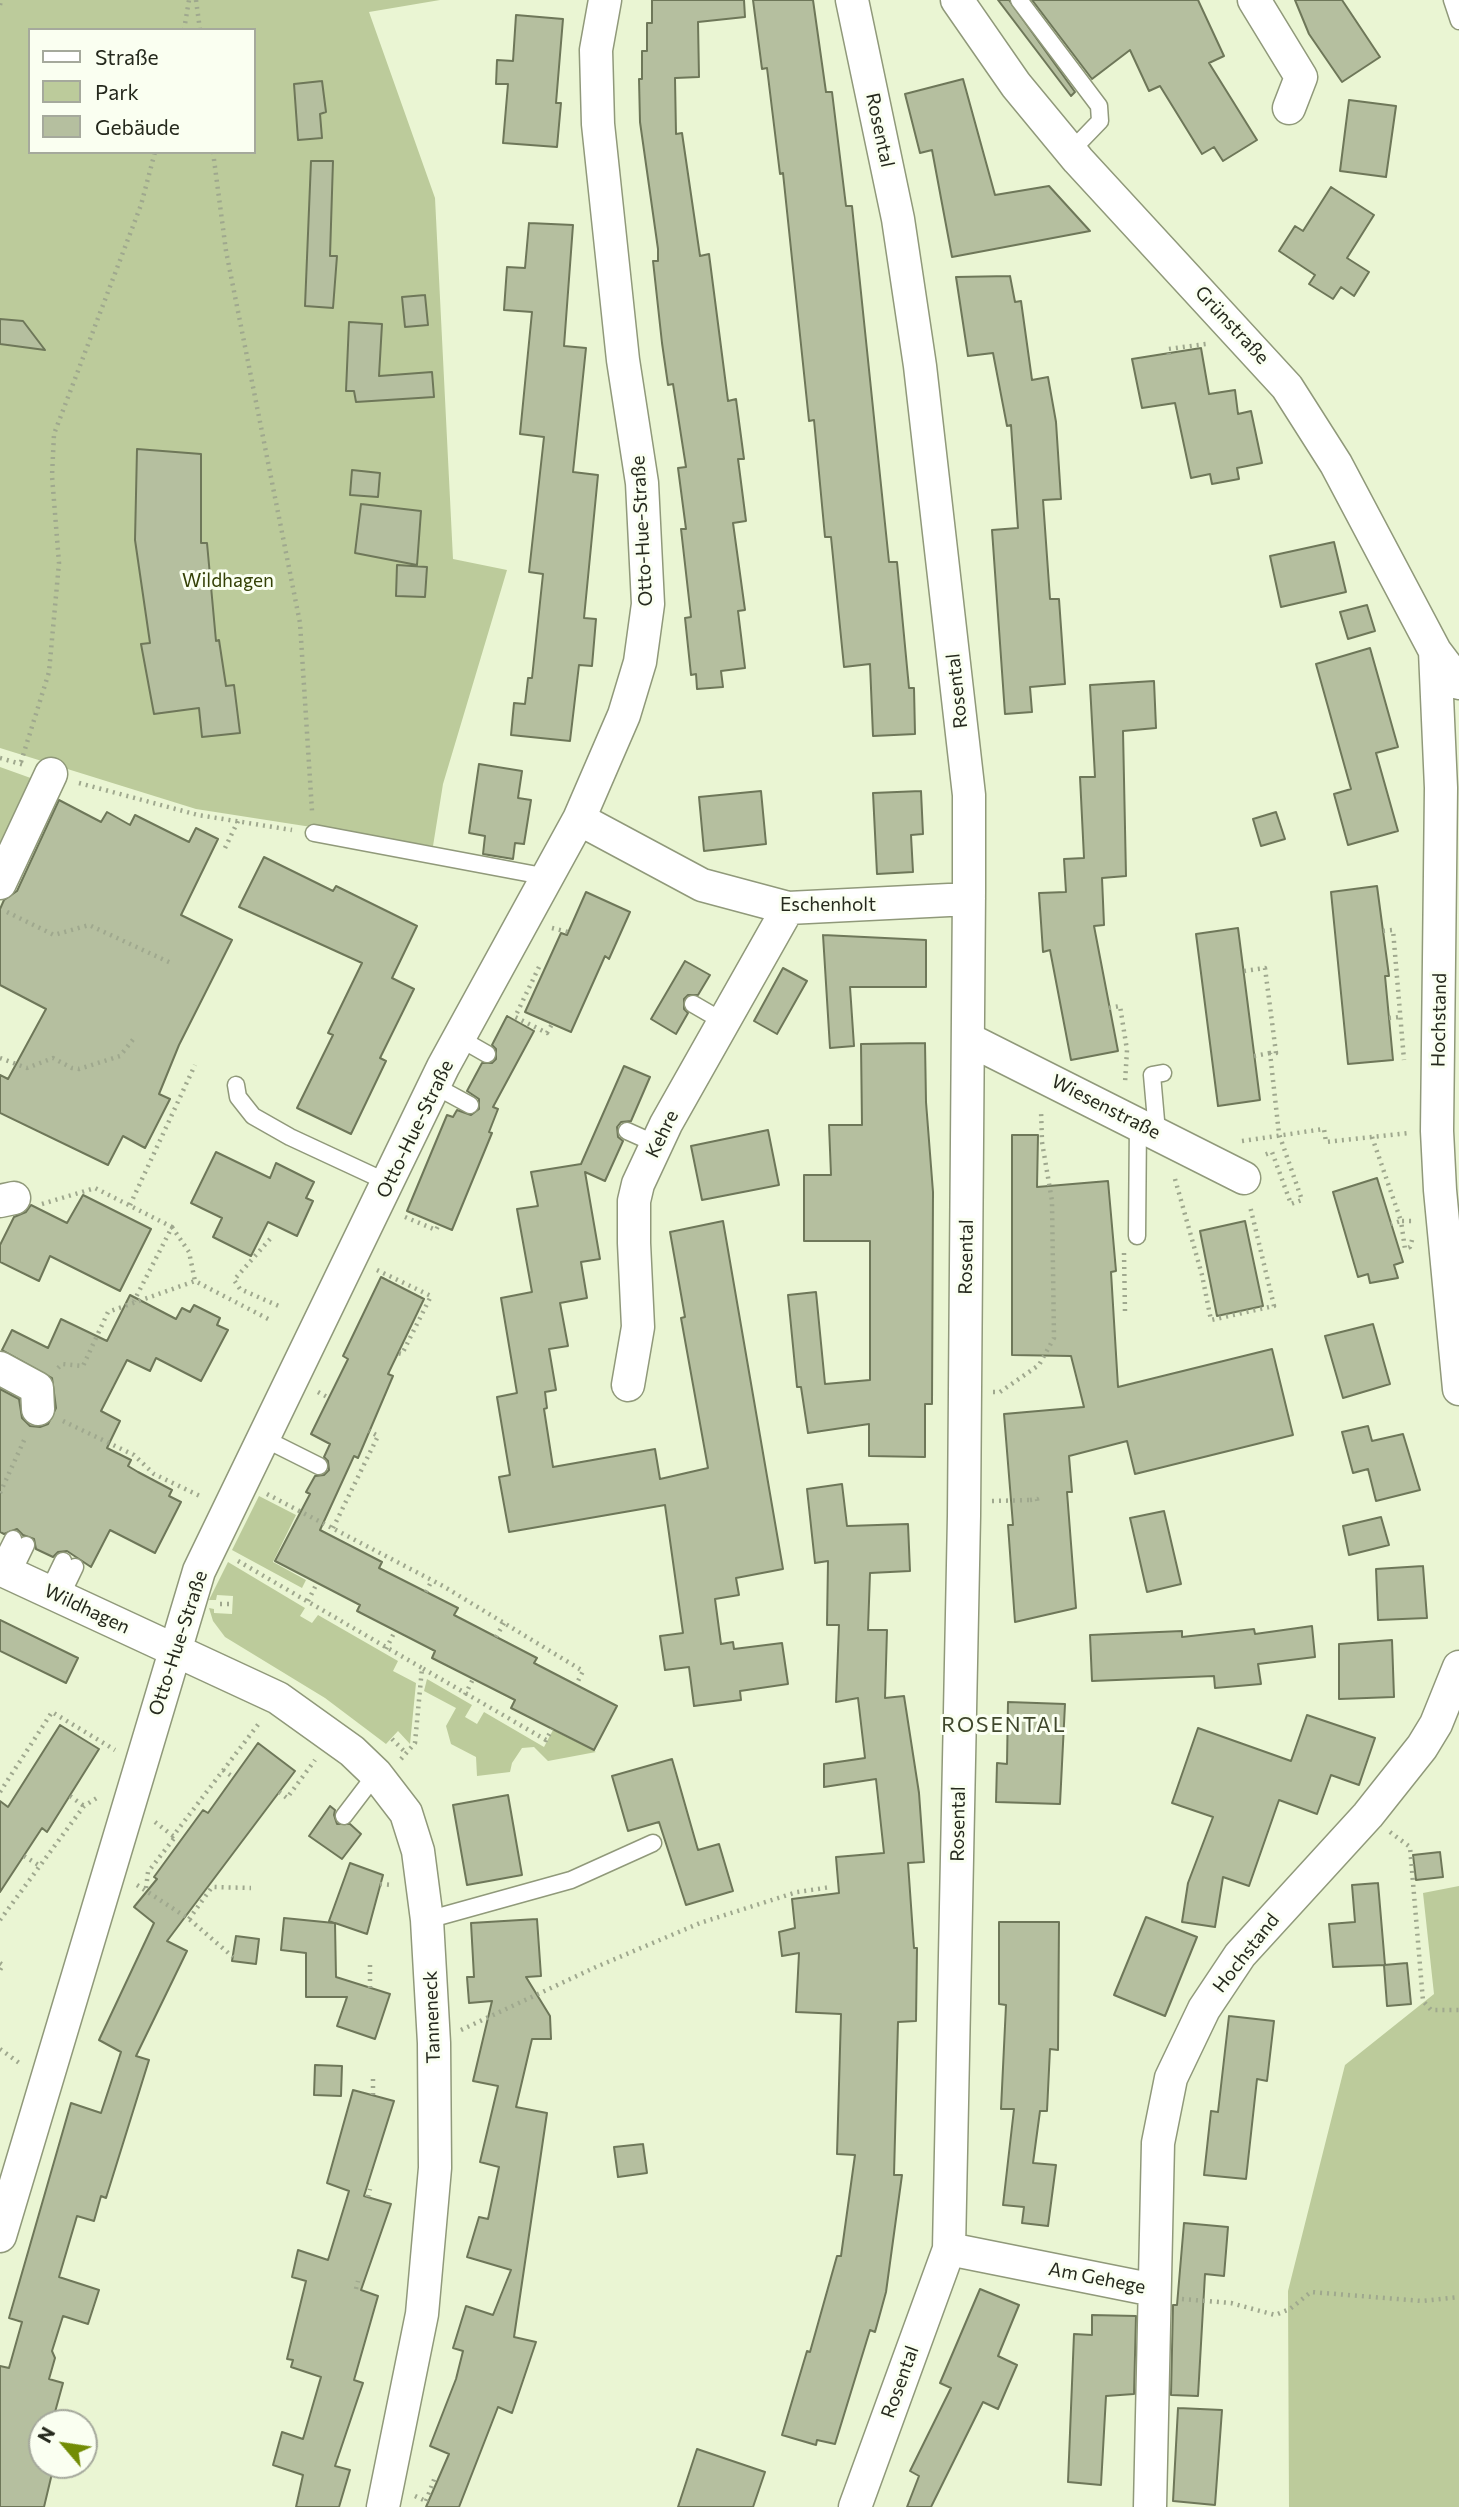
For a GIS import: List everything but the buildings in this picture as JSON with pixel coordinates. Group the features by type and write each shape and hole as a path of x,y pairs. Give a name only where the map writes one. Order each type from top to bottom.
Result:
{"street":[{"name":"Otto-Hue-Straße","path":"0,2236 107,1875 118,1798 146,1744 199,1571 459,1038 579,819 624,715 640,662 648,604 642,484 623,360 598,124 596,50 605,0"},
{"name":"Rosental","path":"852,0 898,219 920,366 969,795 965,1395 949,2249 855,2507"},
{"name":"Grünstraße","path":"957,0 1016,85 1071,151 1287,387 1336,464 1435,651 1459,683"},
{"path":"1254,0 1301,77 1289,108"},
{"name":"Hochstand","path":"1435,651 1441,788 1437,1130 1459,1389"},
{"path":"0,883 51,774"},
{"name":"Eschenholt","path":"579,819 702,886 788,908 969,899"},
{"name":"Kehre","path":"628,1385 638,1327 635,1194 656,1144 788,908"},
{"name":"Wiesenstraße","path":"968,1039 1024,1060 1152,1130 1253,1167"},
{"path":"0,1368 38,1398"},
{"name":"Wildhagen","path":"4,1569 174,1651"},
{"name":"Tanneneck","path":"174,1651 278,1698 387,1768 406,1813 418,1852 427,1920 434,2043 432,2217 418,2340 383,2507"},
{"name":"Hochstand","path":"1154,2290 1158,2143 1168,2088 1181,2055 1210,1998 1240,1955 1368,1815 1422,1747 1445,1705 1459,1667"},
{"name":"Am Gehege","path":"949,2249 1154,2290 1150,2507"}],"lane":[{"path":"1020,0 1100,106 1100,121 1071,151"},
{"path":"1452,0 1459,21"},
{"path":"314,833 548,877"},
{"path":"693,1004 724,1022"},
{"path":"459,1038 487,1054"},
{"path":"1138,1236 1152,1130 1152,1075 1163,1073"},
{"path":"236,1085 239,1097 253,1115 290,1137 389,1183"},
{"path":"435,1086 470,1105"},
{"path":"627,1131 656,1144"},
{"path":"265,1439 319,1466"},
{"path":"4,1569 20,1542"},
{"path":"55,1593 69,1564"},
{"path":"344,1816 387,1768"},
{"path":"427,1920 571,1880 653,1843"}],"path":[{"path":"0,5 1,0"},
{"path":"184,28 189,0"},
{"path":"196,0 200,28"},
{"path":"20,764 49,672 59,563 52,476 54,434 141,205 154,154"},
{"path":"0,758 198,815 314,833 300,622 226,251 213,154"},
{"path":"225,848 238,821"},
{"path":"0,909 54,935 89,925 171,963"},
{"path":"550,927 568,932"},
{"path":"1383,931 1393,930 1406,1072"},
{"path":"539,967 515,1017 547,1032 552,1024"},
{"path":"1244,971 1265,968 1276,1052 1254,1056"},
{"path":"1389,1018 1400,1017"},
{"path":"0,1058 27,1068 54,1058 79,1069 120,1056 135,1037"},
{"path":"1253,1167 1272,1152 1291,1204 1302,1200 1279,1134 1270,1053"},
{"path":"965,1395 1000,1392 1039,1365 1054,1338 1052,1201 1024,1060"},
{"path":"130,1205 195,1065"},
{"path":"1235,1143 1324,1129 1326,1142 1398,1134"},
{"path":"1152,1130 1202,1275 1211,1320 1273,1306 1264,1265"},
{"path":"1372,1137 1401,1221 1391,1224"},
{"path":"7,1200 47,1205 94,1188 172,1227 189,1252 195,1281"},
{"path":"402,1215 436,1230 439,1224"},
{"path":"133,1302 172,1227"},
{"path":"270,1238 234,1280 240,1289 281,1307"},
{"path":"365,1264 430,1296 402,1354 398,1353"},
{"path":"0,1493 38,1398 62,1364 83,1366 108,1312 195,1281 272,1321"},
{"path":"38,1398 134,1455 154,1474 185,1489"},
{"path":"333,1528 378,1436 369,1431"},
{"path":"257,1488 432,1580 583,1671 576,1685"},
{"path":"963,1502 1030,1498 1037,1499 1038,1505"},
{"path":"358,1549 361,1543"},
{"path":"226,1554 546,1740 552,1729"},
{"path":"426,1592 432,1580"},
{"path":"308,1601 317,1583"},
{"path":"496,1637 504,1623"},
{"path":"386,1649 395,1631"},
{"path":"387,1768 415,1743 422,1668"},
{"path":"465,1695 473,1679"},
{"path":"0,1792 52,1712 118,1752 146,1744"},
{"path":"146,1888 148,1872 261,1720"},
{"path":"392,1739 406,1753"},
{"path":"279,1792 287,1798 315,1760"},
{"path":"223,1770 233,1777"},
{"path":"69,1796 84,1806"},
{"path":"0,1920 84,1806 118,1798 180,1841"},
{"path":"1368,1815 1410,1847 1423,2001 1431,2010 1459,2010"},
{"path":"24,1856 40,1866"},
{"path":"107,1875 146,1888 233,1957"},
{"path":"451,2035 596,1967 700,1923 797,1892 831,1886"},
{"path":"188,1919 206,1890 212,1887 251,1888"},
{"path":"0,1963 3,1965 0,1970"},
{"path":"370,1965 370,1988"},
{"path":"373,2074 373,2095"},
{"path":"368,2197 370,2189"},
{"path":"356,2289 358,2281"},
{"path":"1205,2299 1249,2306 1275,2315 1290,2309 1311,2292 1422,2301 1459,2297"},
{"path":"426,2501 435,2477"}],"green space":[{"name":"Wildhagen","path":"0,0 440,0 369,12 435,198 453,559 507,570 443,784 433,846 196,809 0,748"},
{"path":"0,767 39,781 0,862"},
{"path":"259,1496 296,1515 273,1562 306,1580 302,1588 232,1550"},
{"path":"228,1562 305,1608 300,1616 312,1623 318,1615 398,1661 393,1671 416,1683 410,1744 398,1731 386,1744 325,1698 225,1637 213,1621 209,1608 214,1609 214,1613 232,1614 233,1596 217,1595 216,1600 209,1600"},
{"path":"427,1679 472,1705 465,1717 477,1724 484,1712 544,1747 553,1730 596,1752 548,1761 534,1747 522,1748 512,1763 510,1772 477,1776 476,1757 451,1744 446,1726 456,1708 424,1691"},
{"path":"1459,1886 1459,2507 1289,2507 1288,2291 1345,2065 1434,1994 1423,1893"}],"district":[{"name":"ROSENTAL","path":"1004,1725"}]}
